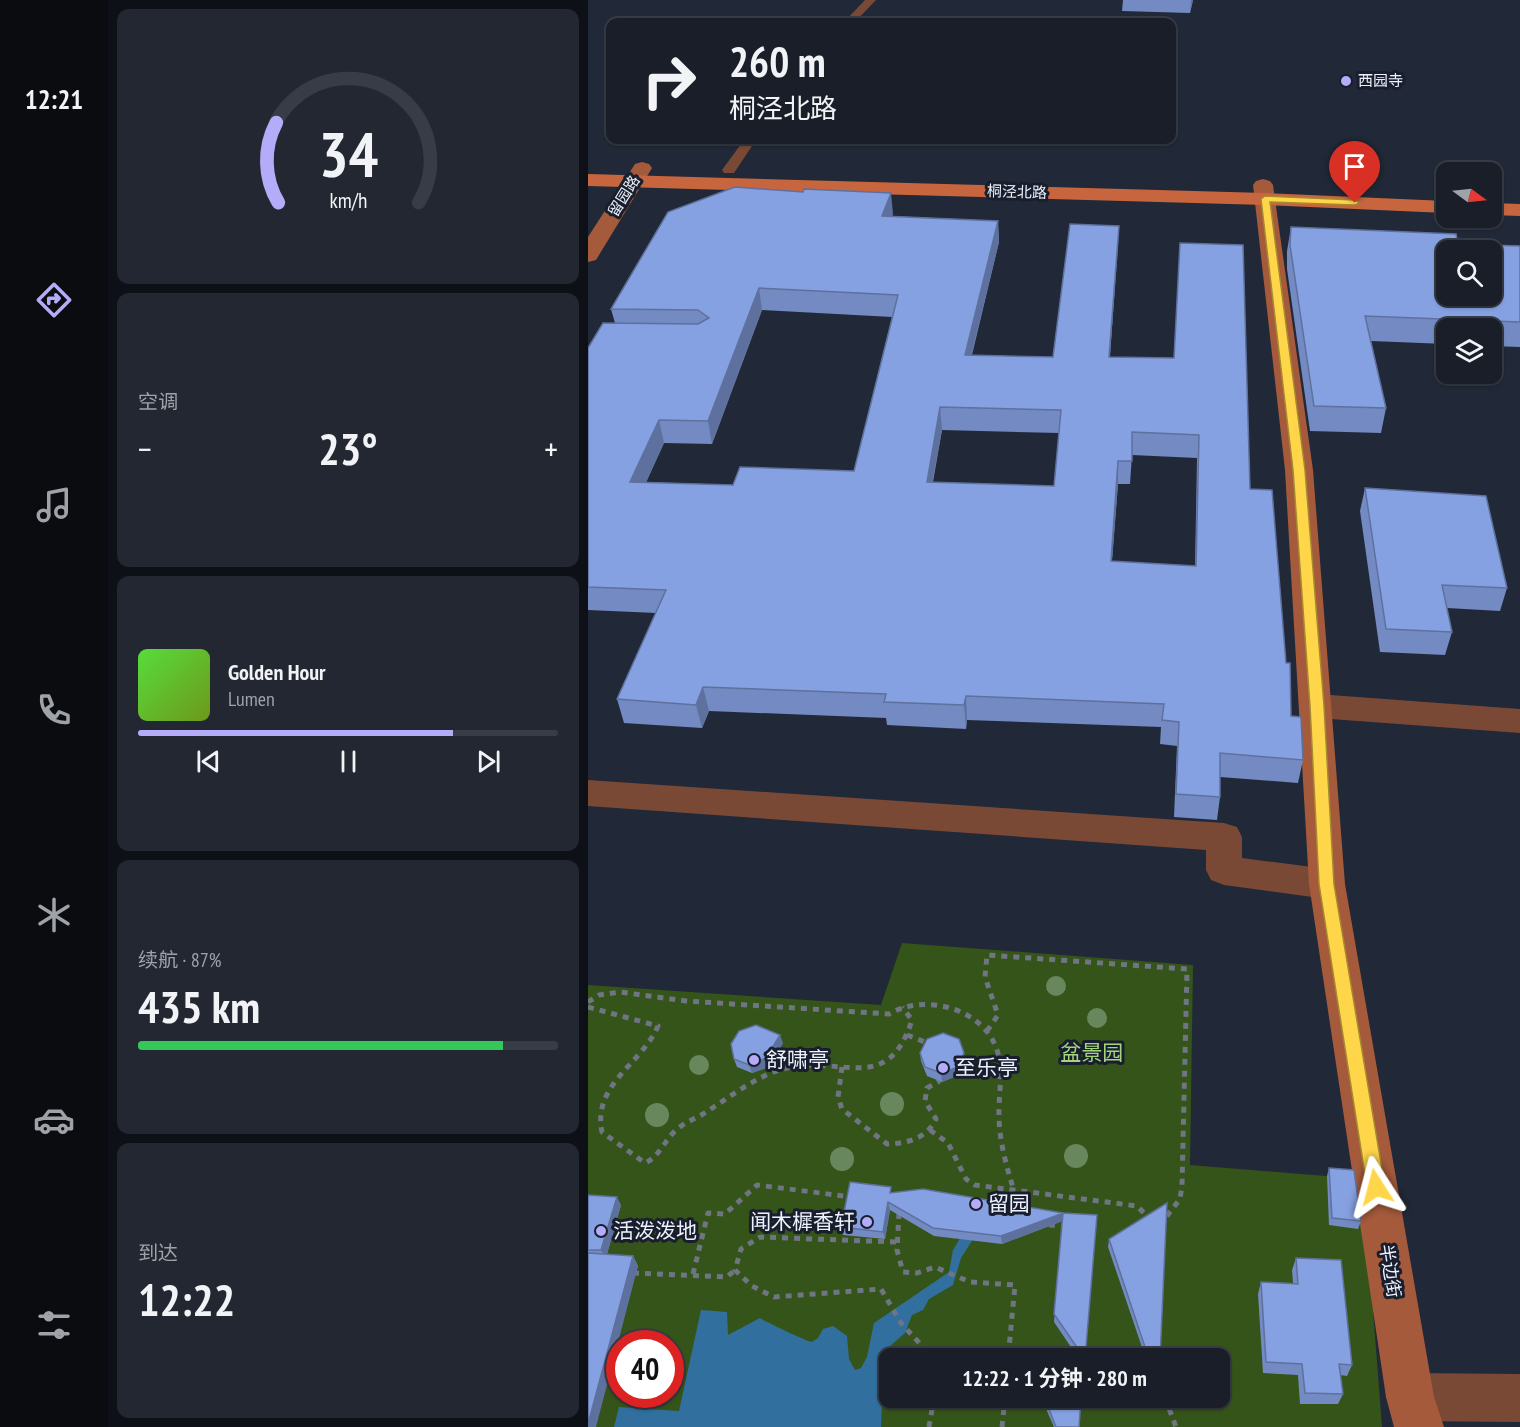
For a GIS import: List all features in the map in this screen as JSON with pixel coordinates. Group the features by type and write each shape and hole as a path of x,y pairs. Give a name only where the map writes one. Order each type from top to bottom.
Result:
{"main road":[{"name":"桐泾北路","path":"588,166 638,174 1264,192 1436,193"},
{"name":"桐泾北路","path":"588,180 638,174 729,170 1264,192 1436,206"},
{"path":"1502,194 1520,195"},
{"path":"1502,209 1520,210"}],"street":[{"name":"留园路","path":"588,255 638,174"},
{"name":"半边街","path":"1264,192 1299,470 1317,706 1327,884 1414,1412"},
{"path":"1317,706 1520,721"},
{"path":"588,793 1224,837 1224,870 1327,884"},
{"path":"1414,1412 1520,1398"}],"lane":[{"path":"853,18 871,0"},
{"path":"729,170 747,144"}],"path":[{"path":"930,1130 948,1143 966,1179 985,1188 1137,1206 1155,1226 1171,1214 1180,1199 1187,969 987,955 984,959 986,979 998,1015 987,1031"},
{"path":"588,1002 599,995 620,992 686,1001 889,1014 902,1007 923,1003 941,1004 966,1016 987,1031 996,1042 999,1053 1000,1125 1014,1191"},
{"path":"588,1007 658,1026 655,1034 606,1094 598,1112 598,1125 602,1132 645,1163 658,1155 674,1131 753,1080 793,1066 864,1069 885,1063 898,1053 912,1020 902,1007"},
{"path":"907,1035 934,1048"},
{"path":"842,1067 838,1097 842,1109 883,1143 910,1141 930,1130 936,1119 934,1112 925,1101 925,1092 927,1088 941,1079 943,1065"},
{"path":"693,1274 708,1213 725,1214 757,1185 856,1197"},
{"path":"900,1203 896,1242 899,1264 903,1272 917,1273 935,1267 947,1270 970,1282 1015,1285 1009,1348"},
{"path":"1036,1224 1070,1226"},
{"path":"629,1273 728,1277 735,1270 738,1252 747,1242 760,1237 896,1242"},
{"path":"735,1270 752,1286 774,1297 875,1287 884,1292 908,1331 926,1348"},
{"path":"929,1427 932,1408"},
{"path":"1002,1427 1004,1408"},
{"path":"1169,1408 1176,1427"}],"green space":[{"name":"留园","path":"902,943 1193,965 1190,1165 1363,1179 1382,1427 588,1427 588,985 881,1005"}],"water":[{"path":"962,1235 973,1239 961,1258 953,1285 929,1299 923,1310 912,1315 905,1333 888,1348 879,1348 881,1427 614,1427 619,1408 679,1411 680,1408 684,1408 684,1388 701,1310 727,1312 728,1335 760,1318 812,1342 818,1338 823,1329 833,1326 847,1336 849,1359 855,1370 861,1368 867,1357 874,1323 949,1272 953,1250"}],"building":[{"path":"735,187 803,192 804,189 891,193 882,216 998,221 965,355 1053,357 1070,224 1119,226 1109,357 1174,358 1180,243 1243,245 1250,489 1272,490 1286,663 1290,663 1291,716 1301,717 1303,760 1220,753 1220,797 1176,794 1179,722 1162,720 1164,704 966,696 964,705 884,702 886,694 703,687 696,705 617,699 666,590 588,587 588,348 603,323 698,324 709,318 698,310 611,309 668,212","holes":["759,288 898,295 854,471 740,467 733,485 630,482 659,420 708,421","940,407 1061,410 1054,486 927,482","1132,432 1199,435 1196,566 1111,561 1118,461 1132,461"]},
{"path":"1291,227 1456,234 1457,240 1436,240 1436,306 1502,306 1502,245 1520,246 1520,322 1502,321 1502,318 1365,316 1386,408 1314,406 1290,245"},
{"path":"1365,488 1486,496 1507,588 1442,585 1452,632 1386,629"},
{"name":"舒啸亭","path":"756,1025 780,1035 766,1058 749,1065 734,1059 731,1044 739,1031"},
{"name":"至乐亭","path":"943,1033 959,1039 964,1053 958,1067 941,1073 925,1067 920,1053 927,1039"},
{"path":"1329,1168 1354,1170 1361,1221 1332,1218"},
{"path":"850,1182 891,1187 890,1193 923,1189 1063,1213 1001,1236 933,1228 888,1202 883,1232 841,1227"},
{"name":"活泼泼地","path":"588,1195 617,1197 601,1250 588,1250"},
{"path":"1167,1203 1160,1348 1145,1348 1109,1239"},
{"path":"1063,1213 1097,1215 1086,1348 1077,1348 1054,1314"},
{"path":"588,1253 633,1256 613,1330 606,1330 606,1357 588,1424"},
{"path":"1296,1258 1341,1260 1352,1365 1339,1364 1343,1394 1305,1393 1302,1364 1266,1362 1261,1282 1298,1284"},
{"path":"1049,1408 1080,1408 1079,1427 1056,1427"}],"place":[{"name":"西园寺","path":"1346,81"},
{"name":"舒啸亭","path":"754,1060"},
{"name":"至乐亭","path":"943,1068"},
{"name":"留园","path":"976,1204"},
{"name":"闻木樨香轩","path":"867,1222"},
{"name":"活泼泼地","path":"601,1231"}],"route":[{"path":"1355,203 1265,199 1299,470 1317,706 1327,884 1376,1187"}],"park label":[{"name":"盆景园","path":"1092,1053"}]}
